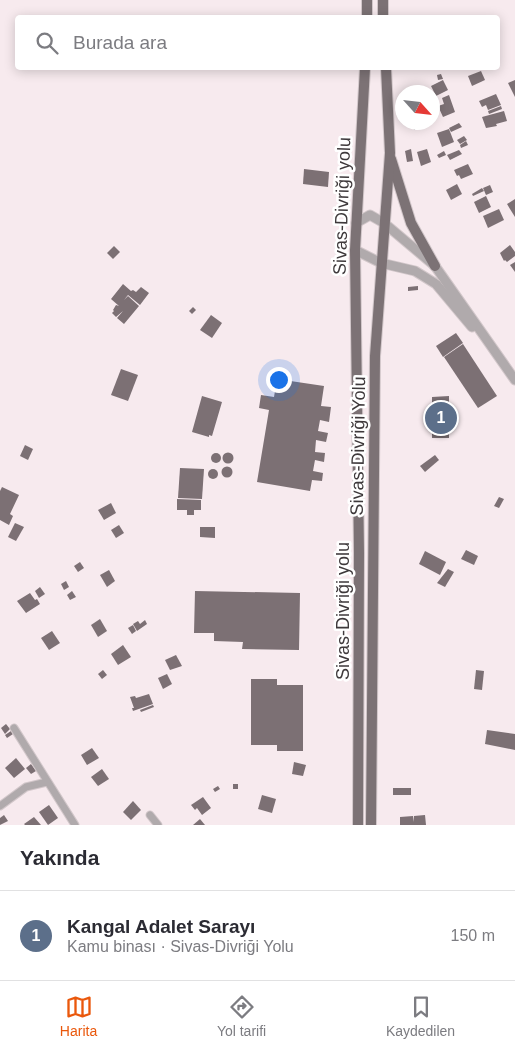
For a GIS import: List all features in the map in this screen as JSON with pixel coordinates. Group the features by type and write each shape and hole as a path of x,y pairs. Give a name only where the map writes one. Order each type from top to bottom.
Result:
{"main road":[{"path":"367,0 367,15"},
{"path":"384,0 384,15"},
{"name":"Sivas-Divriği yolu","path":"358,825 360,553 355,250 365,70"},
{"name":"Sivas-Divriği Yolu","path":"371,825 375,356 390,153 386,70"},
{"path":"390,153 411,223 435,266"}],"street":[{"path":"356,224 370,215 384,223 435,266 513,377"},
{"path":"355,250 381,263 415,271 436,284 513,377"},
{"path":"14,728 75,825"},
{"path":"0,806 26,787 47,782"},
{"path":"150,815 158,825"}],"building":[{"path":"481,71 485,80 472,86 468,76"},
{"path":"441,74 443,79 438,80 437,75"},
{"path":"443,80 448,90 440,94 440,85 433,85"},
{"path":"515,80 515,97 508,83"},
{"path":"496,94 501,105 488,110 486,105 482,107 479,101"},
{"path":"449,95 455,112 443,117 440,110 440,105 444,104 442,98"},
{"path":"501,106 502,109 489,114 488,111"},
{"path":"504,111 507,121 496,124 497,126 486,128 482,117"},
{"path":"459,123 462,127 451,132 449,128"},
{"path":"449,129 454,142 442,147 437,133"},
{"path":"464,136 467,140 460,144 457,140"},
{"path":"466,141 468,145 461,148 460,145"},
{"path":"411,149 413,161 407,162 405,151"},
{"path":"427,149 431,162 421,166 417,152"},
{"path":"459,150 462,154 450,160 447,155"},
{"path":"444,151 446,155 439,158 437,155"},
{"path":"468,164 473,174 461,179 454,170"},
{"path":"304,169 329,172 328,187 303,184"},
{"path":"457,184 462,194 451,200 446,190"},
{"path":"490,185 493,192 486,195 483,188"},
{"path":"482,188 484,191 473,196 472,194"},
{"path":"486,196 491,207 479,213 474,202"},
{"path":"515,199 515,217 507,204"},
{"path":"499,209 504,220 488,228 483,216"},
{"path":"510,245 515,252 515,256 507,262 504,261 500,253"},
{"path":"114,246 120,252 113,259 107,253"},
{"path":"515,262 515,272 510,265"},
{"path":"123,284 131,291 136,292 141,287 149,293 140,305 128,295 124,300 128,296 139,306 124,324 117,318 123,311 116,317 112,313 116,305 119,306 111,299"},
{"path":"418,286 418,290 408,291 408,287"},
{"path":"193,307 196,310 192,314 189,311"},
{"path":"211,315 222,323 212,338 200,330"},
{"path":"456,333 463,343 443,357 436,346"},
{"path":"463,344 497,396 478,408 444,357"},
{"path":"121,369 138,375 128,401 111,395"},
{"path":"277,379 324,386 321,406 331,407 329,422 320,420 318,431 328,433 326,442 316,440 315,452 325,453 324,462 315,460 313,471 323,473 322,481 312,480 310,491 257,482 269,410 259,408 261,395 274,397"},
{"path":"202,396 222,402 212,436 209,435 209,437 192,432"},
{"path":"449,396 448,415 450,415 450,421 447,421 447,426 449,426 449,438 432,438 432,426 435,426 435,421 432,421 431,416 435,416 434,411 432,411 432,397"},
{"path":"25,445 33,449 28,460 20,456"},
{"path":"228,452 234,458 228,464 222,458"},
{"path":"214,453 218,453 221,458 218,463 214,463 211,460 211,456"},
{"path":"435,455 439,460 425,472 420,466"},
{"path":"225,467 229,467 232,472 231,476 225,477 222,474 222,470"},
{"path":"180,468 204,469 202,499 178,498"},
{"path":"211,469 215,469 218,474 217,478 211,479 208,476 208,472"},
{"path":"2,487 19,495 10,514 13,516 9,525 0,520 0,491"},
{"path":"499,497 504,499 499,508 494,506"},
{"path":"177,499 201,500 201,510 194,510 194,515 187,515 187,510 177,510"},
{"path":"111,503 116,513 104,520 98,510"},
{"path":"15,523 24,527 16,541 8,537"},
{"path":"119,525 124,533 116,538 111,530"},
{"path":"200,527 215,527 215,538 200,537"},
{"path":"466,550 478,556 474,565 461,559"},
{"path":"425,551 446,562 440,575 419,564"},
{"path":"80,562 84,568 78,572 74,566"},
{"path":"448,569 454,572 445,587 437,583"},
{"path":"109,570 115,581 107,587 100,575"},
{"path":"66,581 69,587 64,590 61,584"},
{"path":"40,587 45,594 39,598 35,591"},
{"path":"72,591 76,597 70,600 67,595"},
{"path":"195,591 300,593 299,650 242,649 243,642 214,641 214,633 194,633"},
{"path":"30,593 40,604 26,613 17,601"},
{"path":"100,619 107,631 98,637 91,625"},
{"path":"145,620 147,624 137,631 133,624 138,621 140,624"},
{"path":"133,625 136,631 132,634 128,628"},
{"path":"52,631 60,643 49,650 41,638"},
{"path":"123,645 131,657 118,665 111,654"},
{"path":"176,655 182,666 170,670 165,660"},
{"path":"103,670 107,675 102,679 98,674"},
{"path":"476,670 484,671 482,690 474,689"},
{"path":"167,674 172,684 163,689 158,678"},
{"path":"251,679 277,679 277,685 303,685 303,751 277,751 277,745 251,745"},
{"path":"149,694 153,704 133,711 132,708 134,708 130,697 135,696 136,698"},
{"path":"153,705 154,707 141,712 140,710"},
{"path":"6,724 10,729 5,734 1,728"},
{"path":"487,730 515,734 515,750 485,744"},
{"path":"11,731 13,734 7,738 5,735"},
{"path":"92,748 99,758 87,765 81,755"},
{"path":"16,758 25,769 14,778 5,768"},
{"path":"294,762 306,765 303,776 292,774"},
{"path":"31,764 36,771 31,774 26,768"},
{"path":"102,769 109,779 98,786 91,777"},
{"path":"233,784 238,784 238,789 233,789"},
{"path":"218,786 220,789 215,792 213,789"},
{"path":"393,788 411,788 411,795 393,795"},
{"path":"262,795 276,799 272,813 258,809"},
{"path":"203,797 211,808 202,815 197,808 195,810 191,805"},
{"path":"133,801 141,810 131,820 123,812"},
{"path":"49,805 58,818 48,825 39,812"},
{"path":"4,815 8,821 0,825 0,818"},
{"path":"425,815 426,825 400,825 400,817 413,816 413,822 414,816"},
{"path":"34,817 41,825 24,824"},
{"path":"200,819 205,825 193,825"}],"place":[{"name":"Kangal Adalet Sarayı","path":"441,418"}]}
